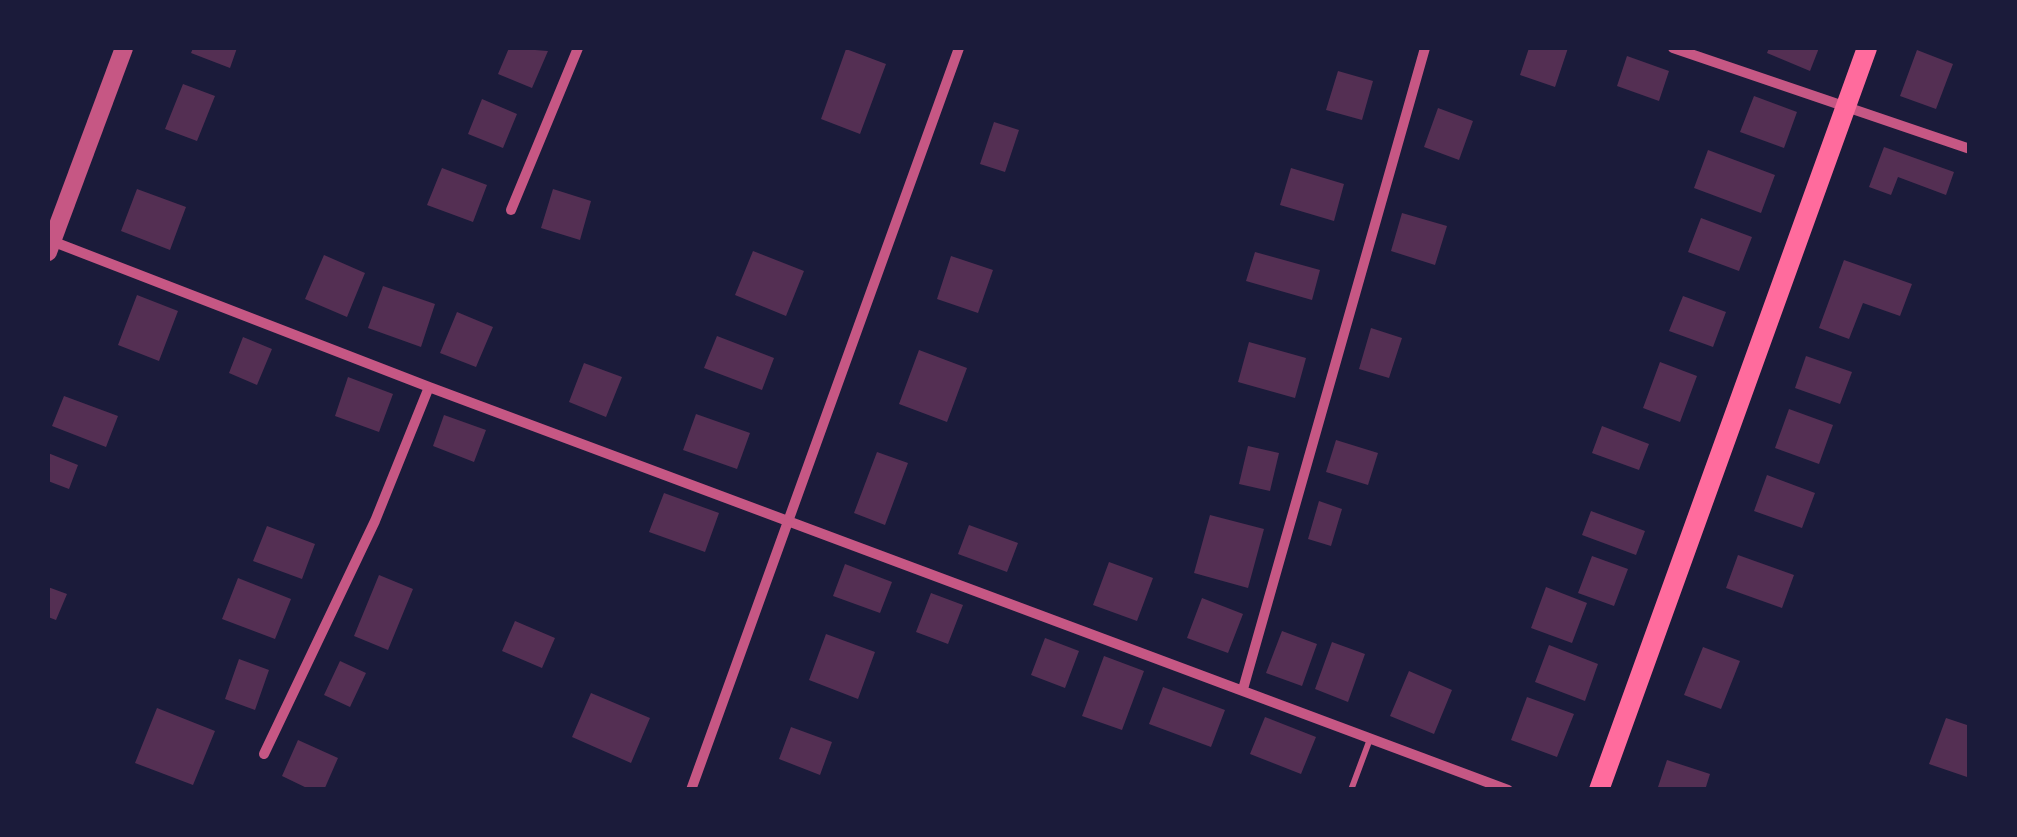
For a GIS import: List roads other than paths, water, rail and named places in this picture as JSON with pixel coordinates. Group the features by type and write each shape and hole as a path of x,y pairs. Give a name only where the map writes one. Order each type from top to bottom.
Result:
{"main road":[{"path":"1600,790 1867,48"}],"street":[{"path":"124,48 49,244 1508,790"},
{"path":"511,210 578,48"},
{"path":"690,790 959,48"},
{"path":"1243,690 1425,48"},
{"path":"1673,48 1970,149"},
{"path":"264,754 375,522 429,387"}],"lane":[{"path":"1351,790 1371,738"}]}
